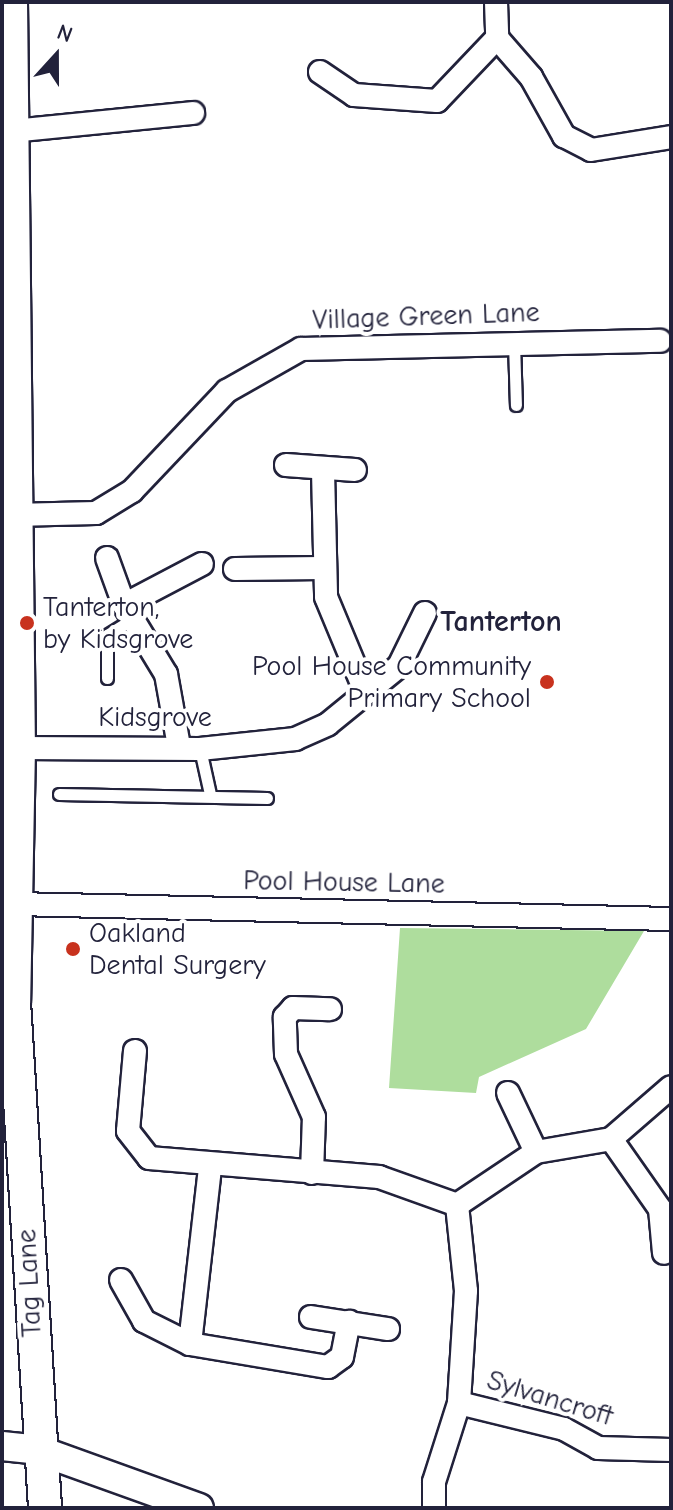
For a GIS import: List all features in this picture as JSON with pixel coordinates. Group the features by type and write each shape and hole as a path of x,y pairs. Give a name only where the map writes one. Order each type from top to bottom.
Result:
{"main road":[{"name":"Tag Lane","path":"11,2 12,131 6,251 19,748 15,904 8,1001 38,1450 45,1508"}],"street":[{"path":"496,2 497,38 531,77 564,136 591,150 671,137"},
{"path":"320,72 354,95 437,101 497,38"},
{"path":"12,131 193,113"},
{"name":"Village Green Lane","path":"13,515 96,513 132,491 227,391 301,349 660,341"},
{"path":"286,465 323,471 355,470"},
{"path":"323,471 322,568 334,626 366,693"},
{"path":"107,558 128,612 166,674 190,747"},
{"path":"128,612 202,564"},
{"path":"235,569 322,568"},
{"name":"Kidsgrove","path":"19,748 190,747 295,739 366,693 399,666 425,613"},
{"name":"Pool House Lane","path":"15,904 671,919"},
{"path":"312,1173 314,1117 286,1054 285,1017 293,1008 330,1009"},
{"path":"135,1051 128,1119 133,1143 149,1158 210,1168 379,1177 457,1205 536,1152 611,1139 671,1087"},
{"path":"508,1093 536,1152"},
{"path":"611,1139 660,1209 664,1253"},
{"path":"190,1344 210,1168"},
{"name":"Sylvancroft","path":"434,1508 434,1482 459,1403 466,1291 457,1205"},
{"path":"121,1280 144,1321 190,1344 328,1367 342,1357 349,1322"},
{"path":"311,1317 388,1329"},
{"name":"Sylvancroft","path":"459,1403 564,1429 598,1448 671,1450"},
{"path":"2,1446 38,1450 199,1508"}],"lane":[{"path":"514,343 516,405"},
{"path":"107,678 107,635 128,612"},
{"path":"190,747 210,794"},
{"path":"59,794 210,794 267,798"}],"green space":[{"path":"400,928 644,931 586,1029 479,1077 476,1093 389,1088"}],"place":[{"name":"Tanterton, by Kidsgrove","path":"27,623"},
{"name":"Pool House Community Primary School","path":"547,682"},
{"name":"Oakland Dental Surgery","path":"73,949"}],"district":[{"name":"Tanterton","path":"501,622"}]}
